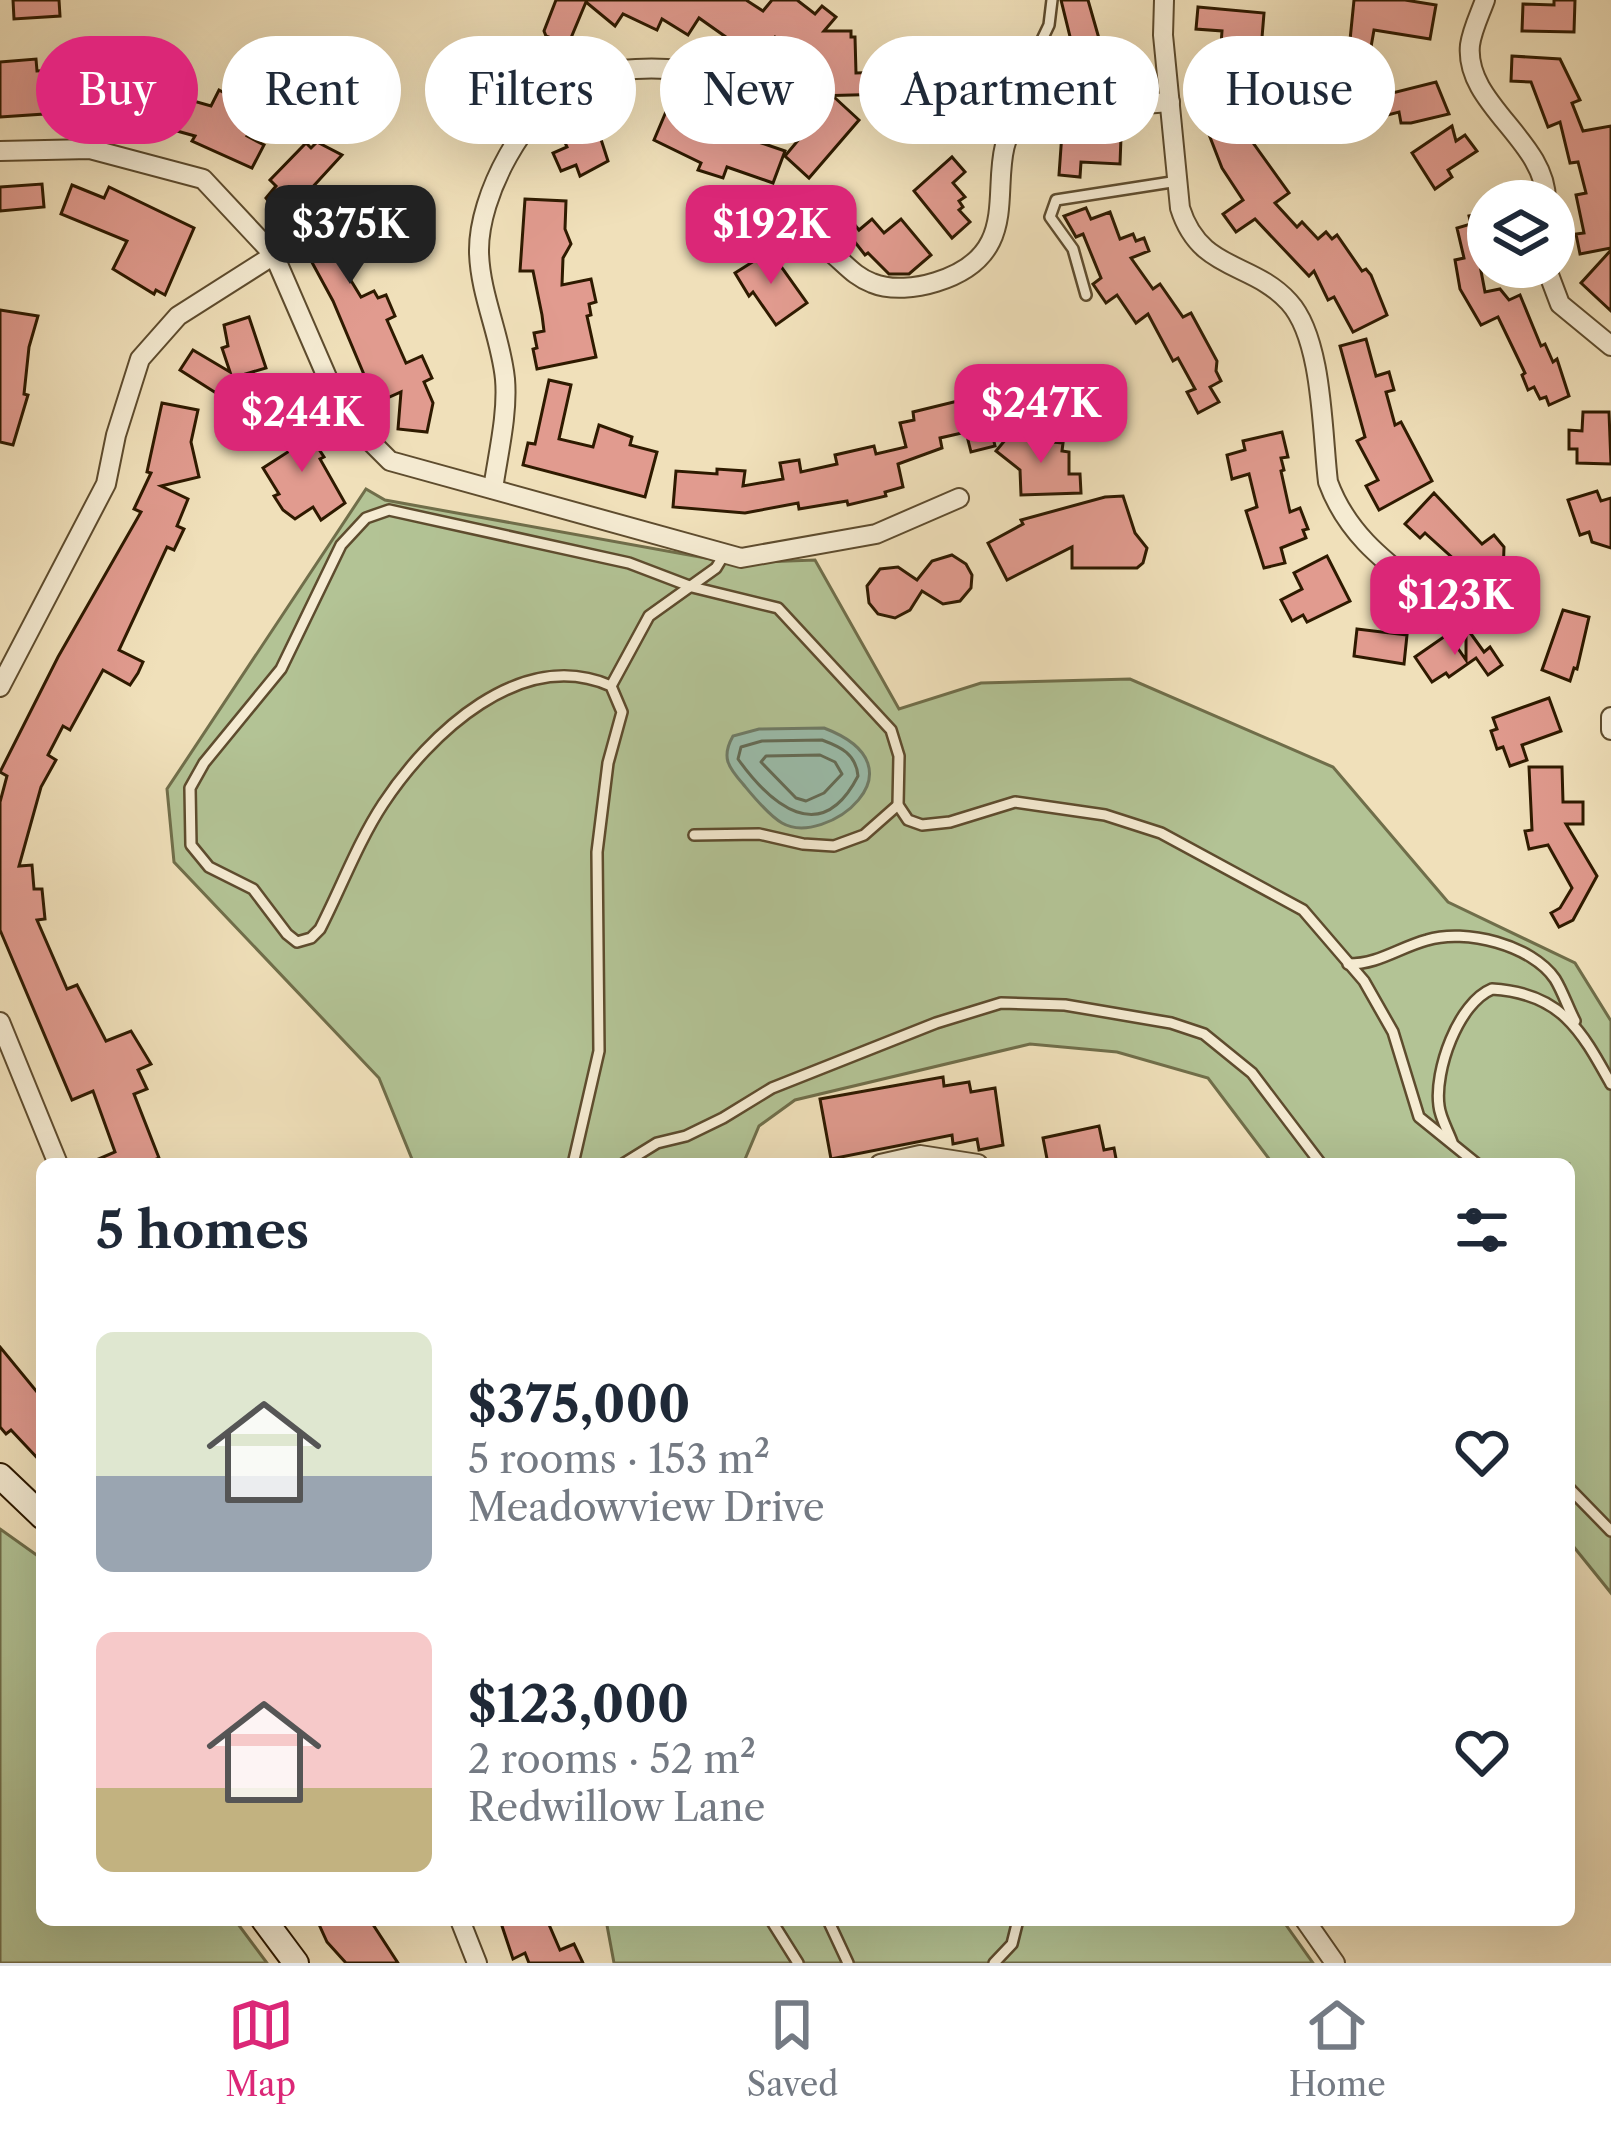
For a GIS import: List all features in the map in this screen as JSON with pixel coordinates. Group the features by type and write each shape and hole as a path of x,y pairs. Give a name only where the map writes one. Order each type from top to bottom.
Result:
{"street":[{"path":"1164,0 1162,35 1180,208 1194,240 1222,262 1283,296 1299,314 1312,351 1328,482 1336,502 1376,554 1420,589"},
{"path":"1485,0 1470,44 1472,64 1480,85 1541,168 1543,180"},
{"path":"493,489 505,379 479,255 488,196 521,136 576,80 660,67"},
{"path":"1159,103 1170,102"},
{"path":"802,237 836,253 870,283 906,288 954,277 975,262 990,240 1002,208 1004,144"},
{"path":"0,151 90,149 203,179 274,255 343,414 390,461 741,558 876,534 959,498"},
{"path":"0,687 106,484 140,359 178,316 274,255"},
{"path":"1554,288 1560,304 1611,346"},
{"path":"1611,717 1611,730"},
{"path":"0,1022 56,1158"},
{"path":"907,1158 938,1158"},
{"path":"0,1476 36,1510"},
{"path":"268,1926 296,1963"},
{"path":"462,1926 477,1963"},
{"path":"1309,1926 1335,1963"}],"lane":[{"path":"1044,36 1052,0"},
{"path":"1086,296 1073,249 1050,218 1056,200 1178,181"},
{"path":"611,686 575,675 543,675 512,686 475,709 425,750 382,805 320,929 311,938 297,942 253,890 209,867 191,845 190,788 204,763 280,669 341,545 366,518 388,510 629,563 692,587 778,608 891,730 899,756 898,805 908,820 922,825 950,821 1015,802 1105,815 1161,833 1304,910 1364,981 1393,1032 1419,1117 1470,1158"},
{"path":"611,686 649,616 716,568 725,554"},
{"path":"573,1158 599,1051 597,852 608,763 622,712 611,686"},
{"path":"694,835 759,834 834,846 864,835 898,805"},
{"path":"1348,964 1372,964 1430,938 1467,937 1508,947 1553,976 1611,1084"},
{"path":"1453,1144 1438,1106 1441,1077 1453,1032 1470,1004 1492,988 1506,990 1575,1021"},
{"path":"633,1158 657,1143 686,1136 723,1118 772,1088 936,1023 1001,1003 1065,1005 1172,1023 1204,1034 1252,1073 1316,1158"},
{"path":"1575,1494 1611,1531"},
{"path":"775,1926 798,1963"},
{"path":"831,1926 848,1963"},
{"path":"994,1963 1012,1943 1016,1926"}],"shaded area":[{"path":"366,489 385,500 733,563 815,560 899,709 981,683 1130,679 1333,767 1448,902 1575,963 1611,1021 1611,1593 1575,1548 1575,1158 1268,1158 1208,1078 1117,1052 1030,1044 795,1100 759,1126 746,1158 412,1158 379,1078 174,862 167,789"},
{"path":"0,1529 36,1555 36,1926 239,1926 267,1963 0,1963"},
{"path":"607,1926 1287,1926 1313,1963 614,1963"}],"water":[{"path":"824,728 854,745 868,763 868,782 842,814 800,828 782,823 733,772 727,756 729,743 733,736 759,729"}],"building":[{"path":"13,0 59,0 60,16 14,19"},
{"path":"556,0 746,0 763,11 772,0 797,0 815,14 822,6 836,17 824,31 851,31 855,37 859,95 835,95 835,36 724,36 699,18 688,35 662,19 657,30 623,14 615,26 586,2 572,36 546,36"},
{"path":"1061,0 1088,0 1098,36 1070,36"},
{"path":"1354,0 1436,5 1430,39 1374,30 1373,36 1350,36"},
{"path":"1554,0 1575,0 1574,32 1522,31 1523,4 1554,5"},
{"path":"1198,7 1264,13 1262,36 1222,36 1222,31 1196,29"},
{"path":"1512,56 1560,59 1580,100 1572,103 1583,131 1611,126 1611,248 1580,254 1576,234 1584,233 1576,195 1586,193 1578,162 1570,163 1560,122 1548,127 1531,82 1511,81"},
{"path":"36,59 36,115 0,117 0,62"},
{"path":"1436,82 1449,114 1401,123 1399,112 1395,113 1395,92"},
{"path":"222,92 222,144 264,145 252,168 198,144 198,102 211,106"},
{"path":"835,98 859,120 809,178 785,156 795,144 835,144"},
{"path":"1452,126 1456,141 1465,135 1477,151 1448,170 1452,177 1435,189 1412,153"},
{"path":"305,144 311,148 321,144 342,155 309,191 329,225 352,212 364,233 348,242 354,252 346,257 354,270 347,274 361,297 374,291 378,298 386,295 395,316 387,320 406,363 422,356 432,378 424,382 433,403 427,432 398,429 401,392 376,403 333,301 302,244 266,198 276,186 270,180"},
{"path":"603,144 608,161 580,176 576,165 561,171 553,153"},
{"path":"662,144 764,144 785,151 773,183 727,167 723,178 698,170 701,163"},
{"path":"1061,144 1121,144 1120,164 1081,162 1080,177 1059,175"},
{"path":"1213,144 1254,144 1289,193 1275,203 1297,227 1302,222 1318,239 1326,232 1332,239 1337,235 1362,271 1371,275 1387,315 1353,332 1334,297 1328,300 1314,271 1309,276 1255,219 1236,232 1223,214 1243,200"},
{"path":"952,157 965,172 953,183 965,197 959,201 963,207 959,210 970,222 952,238 914,191"},
{"path":"42,184 44,207 0,211 0,187"},
{"path":"72,185 104,198 109,187 194,228 165,295 156,290 154,294 113,269 127,241 61,214"},
{"path":"525,199 566,201 565,229 571,244 563,258 562,285 591,279 596,302 589,304 591,315 587,316 596,357 537,369 534,333 544,331 542,315 533,271 520,271"},
{"path":"1086,208 1091,219 1110,212 1120,239 1133,234 1136,241 1144,238 1149,251 1131,258 1153,289 1160,284 1183,317 1191,313 1217,361 1221,381 1210,387 1219,402 1198,413 1187,392 1195,389 1178,358 1173,361 1148,314 1136,323 1117,295 1106,303 1093,284 1101,278 1083,234 1076,237 1064,216"},
{"path":"845,213 859,230 872,219 884,233 901,219 931,255 909,274 889,274 851,237 842,244 827,228"},
{"path":"1467,225 1467,288 1500,289 1509,300 1520,295 1541,346 1545,344 1553,362 1557,359 1569,396 1549,405 1534,387 1528,390 1525,373 1498,317 1481,325 1460,289 1455,260 1464,258 1457,228"},
{"path":"1611,250 1611,311 1581,283"},
{"path":"770,251 807,303 776,325 735,273"},
{"path":"0,310 38,316 29,347 24,394 28,395 13,445 0,442"},
{"path":"249,317 266,368 242,375 227,400 180,370 193,350 230,372 222,348 228,346 224,325"},
{"path":"1366,339 1376,376 1389,372 1394,390 1386,392 1395,425 1401,422 1432,481 1379,510 1366,486 1378,480 1357,441 1365,437 1340,346"},
{"path":"549,380 571,385 559,439 593,447 599,425 632,437 630,445 657,452 645,497 523,465 528,443 535,444"},
{"path":"974,397 978,414 987,412 995,446 971,452 966,432 940,438 942,448 898,464 903,487 885,492 886,496 848,505 847,501 799,509 798,503 745,513 673,507 676,471 745,471 743,486 783,479 780,463 799,460 801,472 837,464 835,455 874,446 876,454 906,447 900,423 914,420 913,412"},
{"path":"162,403 198,410 191,442 199,477 161,486 188,499 177,526 184,529 174,550 167,547 119,650 143,662 130,685 103,670 70,730 63,726 48,755 56,760 41,787 19,866 32,865 34,889 42,889 45,919 37,920 67,989 77,985 106,1041 131,1031 151,1064 138,1070 147,1089 134,1094 159,1158 101,1158 115,1152 93,1091 72,1100 0,930 0,802 7,776 0,772 58,657 141,512 134,509 151,473 147,472"},
{"path":"1583,412 1609,412 1611,464 1577,463 1577,449 1569,449 1569,430 1582,431"},
{"path":"297,416 324,457 320,459 345,503 321,520 313,507 295,519 283,510 263,468 291,450 275,430"},
{"path":"1282,432 1288,457 1281,458 1281,471 1290,512 1300,508 1308,529 1303,530 1306,538 1281,548 1285,563 1264,568 1246,511 1257,507 1249,474 1232,479 1227,455 1245,450 1243,441"},
{"path":"1011,433 1063,443 1062,451 1069,452 1069,474 1080,474 1081,493 1021,495 1020,470 996,451"},
{"path":"1597,491 1601,501 1611,498 1611,548 1592,542 1589,532 1580,535 1568,500"},
{"path":"1434,493 1482,544 1494,535 1504,547 1503,576 1510,576 1509,602 1500,602 1500,617 1467,617 1467,571 1425,533 1420,538 1405,524"},
{"path":"1123,496 1135,533 1147,548 1137,568 1072,568 1072,547 1007,580 988,543 1023,524 1021,520"},
{"path":"952,555 972,575 971,588 960,601 943,604 922,591 910,610 895,618 878,614 869,603 867,586 880,569 898,567 917,580 932,561"},
{"path":"1327,556 1350,601 1307,622 1303,615 1292,621 1281,600 1302,589 1294,573"},
{"path":"1563,610 1589,617 1570,681 1542,670"},
{"path":"1466,627 1484,652 1490,647 1502,665 1488,675 1476,658 1449,677 1446,673 1432,682 1415,657 1448,634 1466,660"},
{"path":"1357,629 1407,635 1404,664 1354,656"},
{"path":"1549,698 1561,731 1522,745 1527,760 1510,766 1503,747 1497,749 1491,731 1497,729 1493,718"},
{"path":"1529,767 1562,767 1563,802 1583,802 1583,824 1566,824 1597,876 1573,920 1559,927 1551,913 1560,908 1572,888 1548,845 1529,849 1525,831 1532,830"},
{"path":"943,1077 944,1086 969,1082 971,1092 995,1088 1003,1145 979,1150 977,1139 953,1144 952,1135 831,1158 820,1099"},
{"path":"1099,1126 1104,1150 1114,1148 1116,1158 1047,1158 1043,1138"},
{"path":"0,1347 36,1391 36,1457 11,1430 6,1434 0,1427"},
{"path":"320,1926 374,1926 398,1963 346,1963"},
{"path":"502,1926 550,1926 560,1950 574,1944 583,1963 529,1963 525,1953 513,1959"}]}
